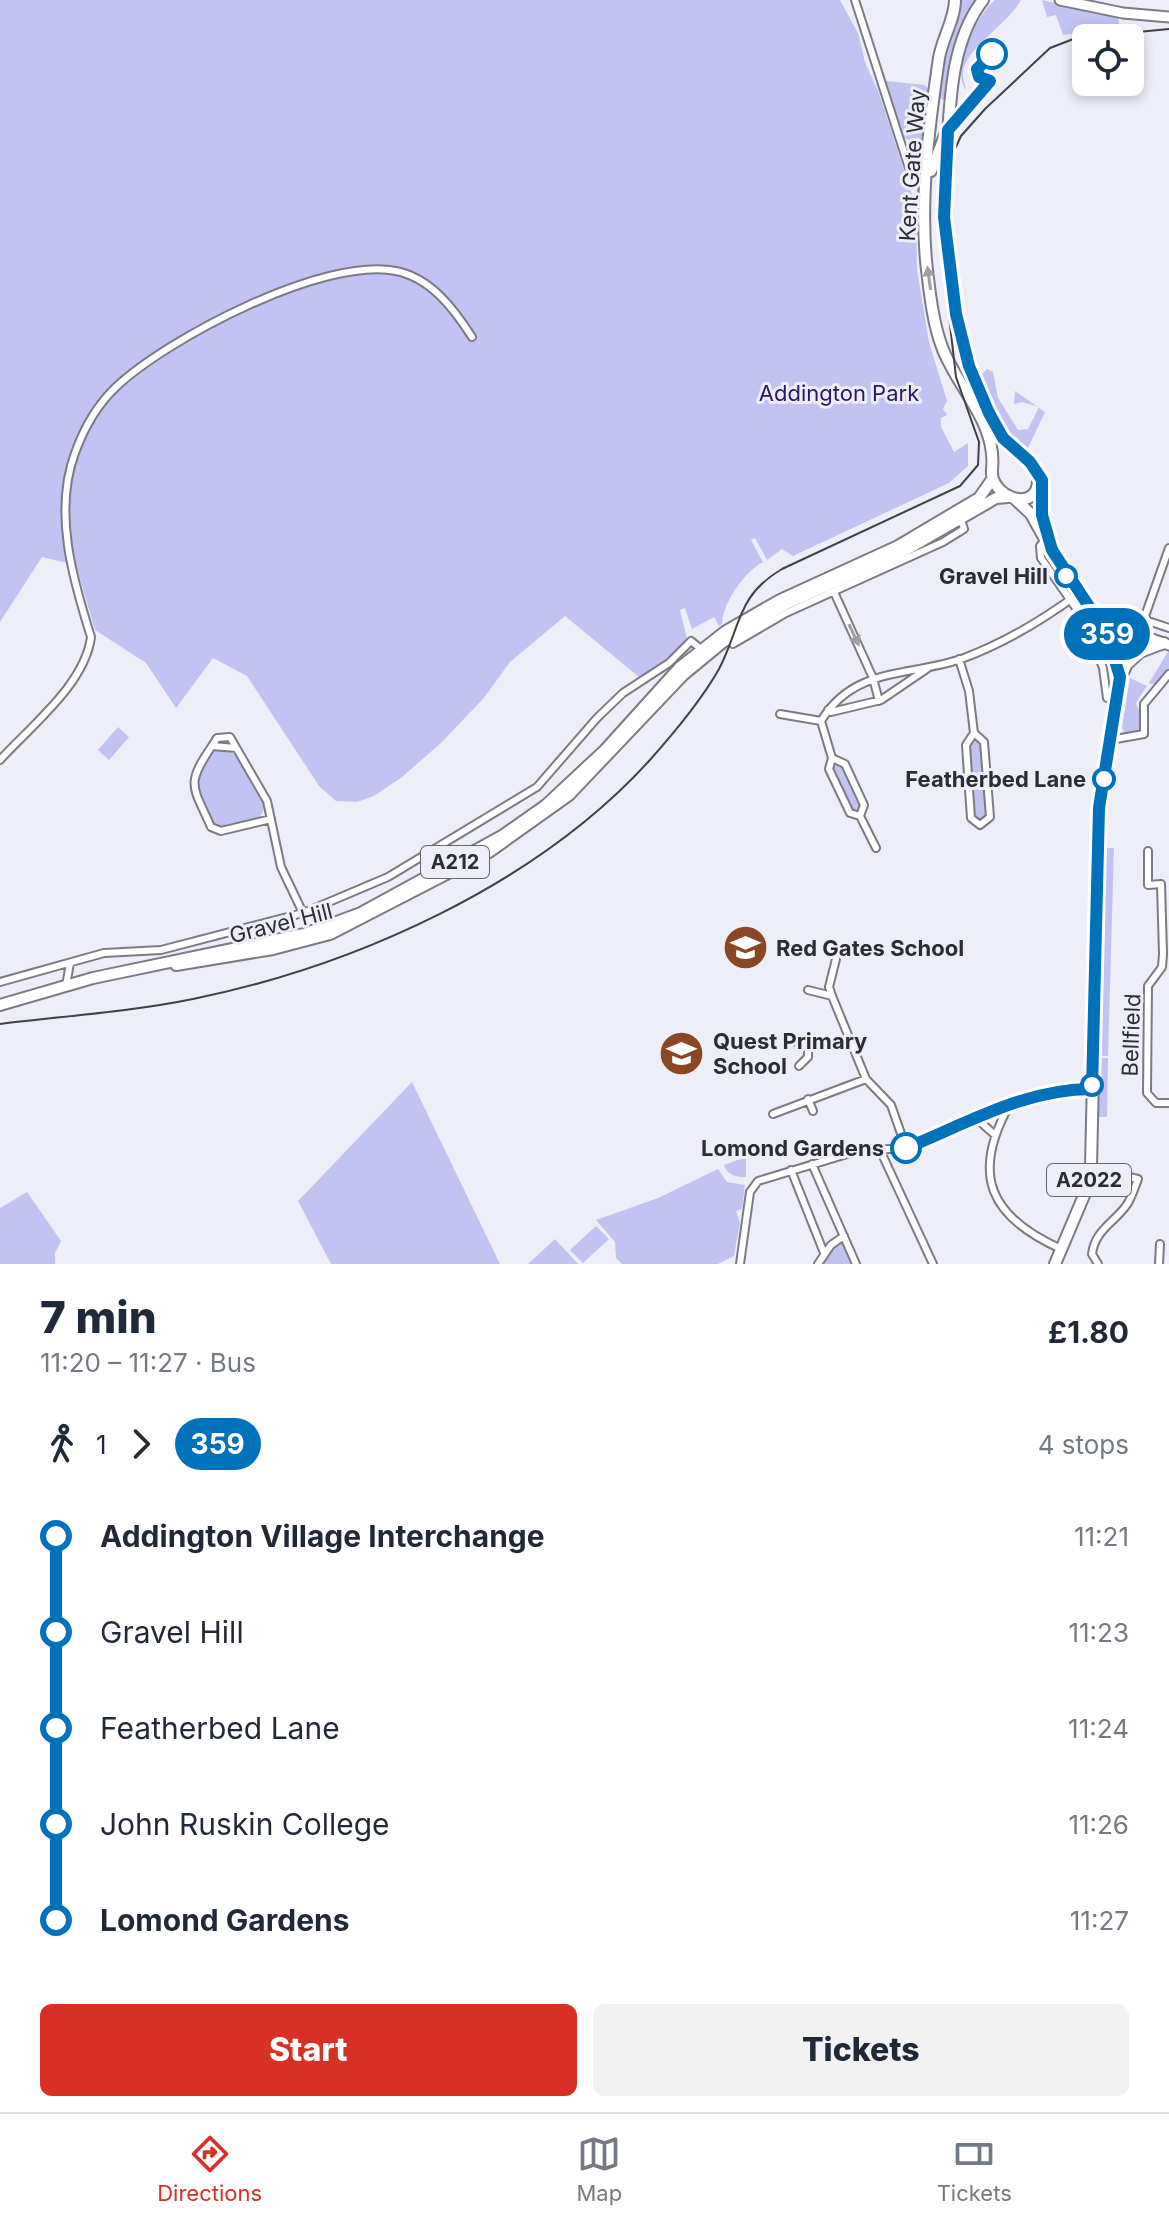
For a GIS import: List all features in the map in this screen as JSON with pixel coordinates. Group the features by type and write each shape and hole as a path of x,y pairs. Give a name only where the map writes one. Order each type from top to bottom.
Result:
{"main road":[{"name":"Kent Gate Way","path":"955,0 939,57 927,180 927,268 939,337 949,365 983,423 993,465"},
{"name":"Kent Gate Way","path":"982,2 970,16 959,52 948,130 944,217 956,314 969,366 1003,438 1019,454"},
{"path":"927,180 941,139 948,130"},
{"path":"1048,546 1042,515 1044,487 1036,471 1019,454 1004,456 993,465 991,481 1031,514 1048,546 1078,599 1114,637 1125,666 1140,652 1167,644"},
{"path":"1012,498 1027,499 1036,491 1036,471"},
{"name":"Gravel Hill","path":"0,1005 146,966 333,925 484,846 532,816 575,780 698,645 780,600 898,546 979,498 991,481"},
{"name":"Gravel Hill","path":"146,966 190,964 330,934 489,852 562,801 604,762 683,675 753,627 962,522 996,498 1012,498"},
{"name":"A2022","path":"1114,637 1120,677"},
{"name":"A2022","path":"1055,1264 1088,1186 1099,808 1120,677 1125,666"}],"street":[{"path":"855,0 909,168"},
{"path":"1060,0 1143,16 1169,17"},
{"path":"1078,0 1091,6"},
{"path":"902,148 910,146"},
{"path":"0,760 61,693 89,648 91,637 66,540 69,483 74,454 96,408 118,385 163,351 214,321 281,293 372,269 398,271 419,279 453,306 472,337"},
{"name":"Gravel Hill","path":"733,644 753,627 943,542 962,531 962,522"},
{"path":"1169,548 1145,616 1148,621 1169,628"},
{"path":"834,592 873,678 879,701"},
{"path":"860,816 850,813 829,769 832,758 821,721 840,698 873,678 959,659 991,646 1078,599 1095,640 1107,698 1116,701"},
{"path":"1114,637 1130,630 1167,644"},
{"name":"Gravel Hill","path":"0,982 104,953 161,950 303,913 388,877 537,787 623,693 653,676 687,644 698,645"},
{"path":"959,659 969,691 974,733 966,745 971,818 980,825 990,817 984,742 974,733"},
{"path":"828,710 831,712 879,701 931,665"},
{"path":"1110,740 1144,734 1144,704 1169,674"},
{"path":"780,714 821,721"},
{"path":"271,819 221,831 211,827 193,778 212,746 224,735 230,737 267,801 271,819 281,867 303,913"},
{"path":"212,746 236,748"},
{"path":"832,758 843,762 851,777 864,805 860,816 876,848"},
{"name":"Bellfield","path":"1148,851 1148,885 1161,884 1163,954 1162,967 1148,986 1147,1093 1156,1103 1169,1103"},
{"path":"836,959 832,996 866,1079 891,1105 906,1148"},
{"path":"66,986 70,963"},
{"path":"808,990 832,996"},
{"path":"796,1042 808,1045 841,1044 849,1040"},
{"path":"799,1066 808,1057 808,1045"},
{"path":"773,1114 866,1079"},
{"path":"740,1264 753,1186 791,1170 857,1151 881,1152 906,1148 1011,1103 1048,1092 1092,1089"},
{"path":"808,1099 813,1111"},
{"path":"1011,1103 995,1135 989,1169 994,1199 1015,1222 1061,1249"},
{"path":"977,1118 995,1135"},
{"path":"881,1152 933,1264"},
{"path":"812,1164 856,1264"},
{"path":"791,1170 824,1253"},
{"path":"1098,1264 1092,1254 1093,1248 1099,1233 1127,1205 1138,1179 1129,1177"},
{"path":"818,1264 824,1253 844,1236"},
{"path":"1159,1264 1160,1244"}],"green space":[{"name":"Addington Park","path":"0,0 840,0 858,33 865,62 879,93 916,207 917,269 929,342 947,401 943,409 947,415 941,418 941,427 954,452 968,443 968,466 949,483 793,556 782,549 767,560 755,538 751,540 763,562 736,589 726,607 722,624 719,626 714,617 692,629 685,608 680,610 687,639 652,673 639,677 565,616 510,662 483,699 441,743 402,777 374,796 357,802 336,801 319,786 247,676 213,658 176,708 146,663 95,630 76,565 42,557 0,622"},
{"path":"959,0 977,0 958,33 946,111 944,100 939,98 945,53"},
{"path":"995,0 1021,0 966,62 963,73 966,90 962,81 963,56 974,29"},
{"path":"1042,0 1118,18 1119,24 1072,24 1072,34 1063,35 1056,15 1047,17"},
{"path":"886,81 925,85 929,90 918,197 909,157 915,147 913,142 903,137"},
{"path":"987,369 993,372 998,398 1018,430 1028,429 1039,408 1045,412 1028,448 1011,437 998,418 980,376"},
{"path":"1015,391 1037,406 1022,402 1014,404"},
{"path":"1169,650 1169,671 1154,685 1149,683"},
{"path":"1130,678 1147,686 1136,703 1143,719 1141,731 1136,735 1125,733 1122,728"},
{"path":"118,727 129,737 109,760 98,750"},
{"path":"976,737 982,743 987,815 981,821 974,817 969,746"},
{"path":"218,749 235,754 265,807 259,819 220,828 212,825 198,784 201,764"},
{"path":"834,761 843,765 862,812 855,813 843,795 834,773"},
{"path":"1105,848 1114,848 1108,1056 1099,1056"},
{"path":"1099,1058 1108,1058 1107,1117 1099,1117"},
{"path":"412,1082 500,1264 331,1264 298,1201"},
{"path":"746,1157 746,1177 728,1172 724,1165"},
{"path":"718,1169 727,1182 745,1185 742,1209 736,1211 740,1223 734,1256 718,1264 622,1264 616,1258 615,1242 596,1220 658,1198"},
{"path":"27,1192 61,1241 55,1253 55,1264 0,1264 0,1208"},
{"path":"596,1226 609,1239 583,1263 570,1250"},
{"path":"844,1236 856,1264 818,1264 818,1262"},
{"path":"555,1239 578,1264 528,1264"}],"tram line":[{"path":"0,1024 121,1011 193,999 317,965 379,942 498,882 553,846 604,805 649,761 696,705 719,669 748,601 767,579 782,569 960,486 978,465 979,442 956,377 937,211 942,177 961,136 1050,48 1076,38 1169,29"}],"bus line":[{"name":"359","path":"906,1148 1023,1098 1058,1090 1092,1089 1099,808 1120,677 1107,634 1065,575 1052,550 1042,515 1042,480 1030,462 1003,438 989,413 969,366 956,314 944,217 948,130 990,81 979,77 977,69 992,54"}],"place":[{"name":"Gravel Hill","path":"1066,576"},
{"name":"Featherbed Lane","path":"1104,779"},
{"name":"Red Gates School","path":"745,948"},
{"name":"Quest Primary School","path":"682,1054"},
{"name":"Lomond Gardens","path":"906,1148"}]}
